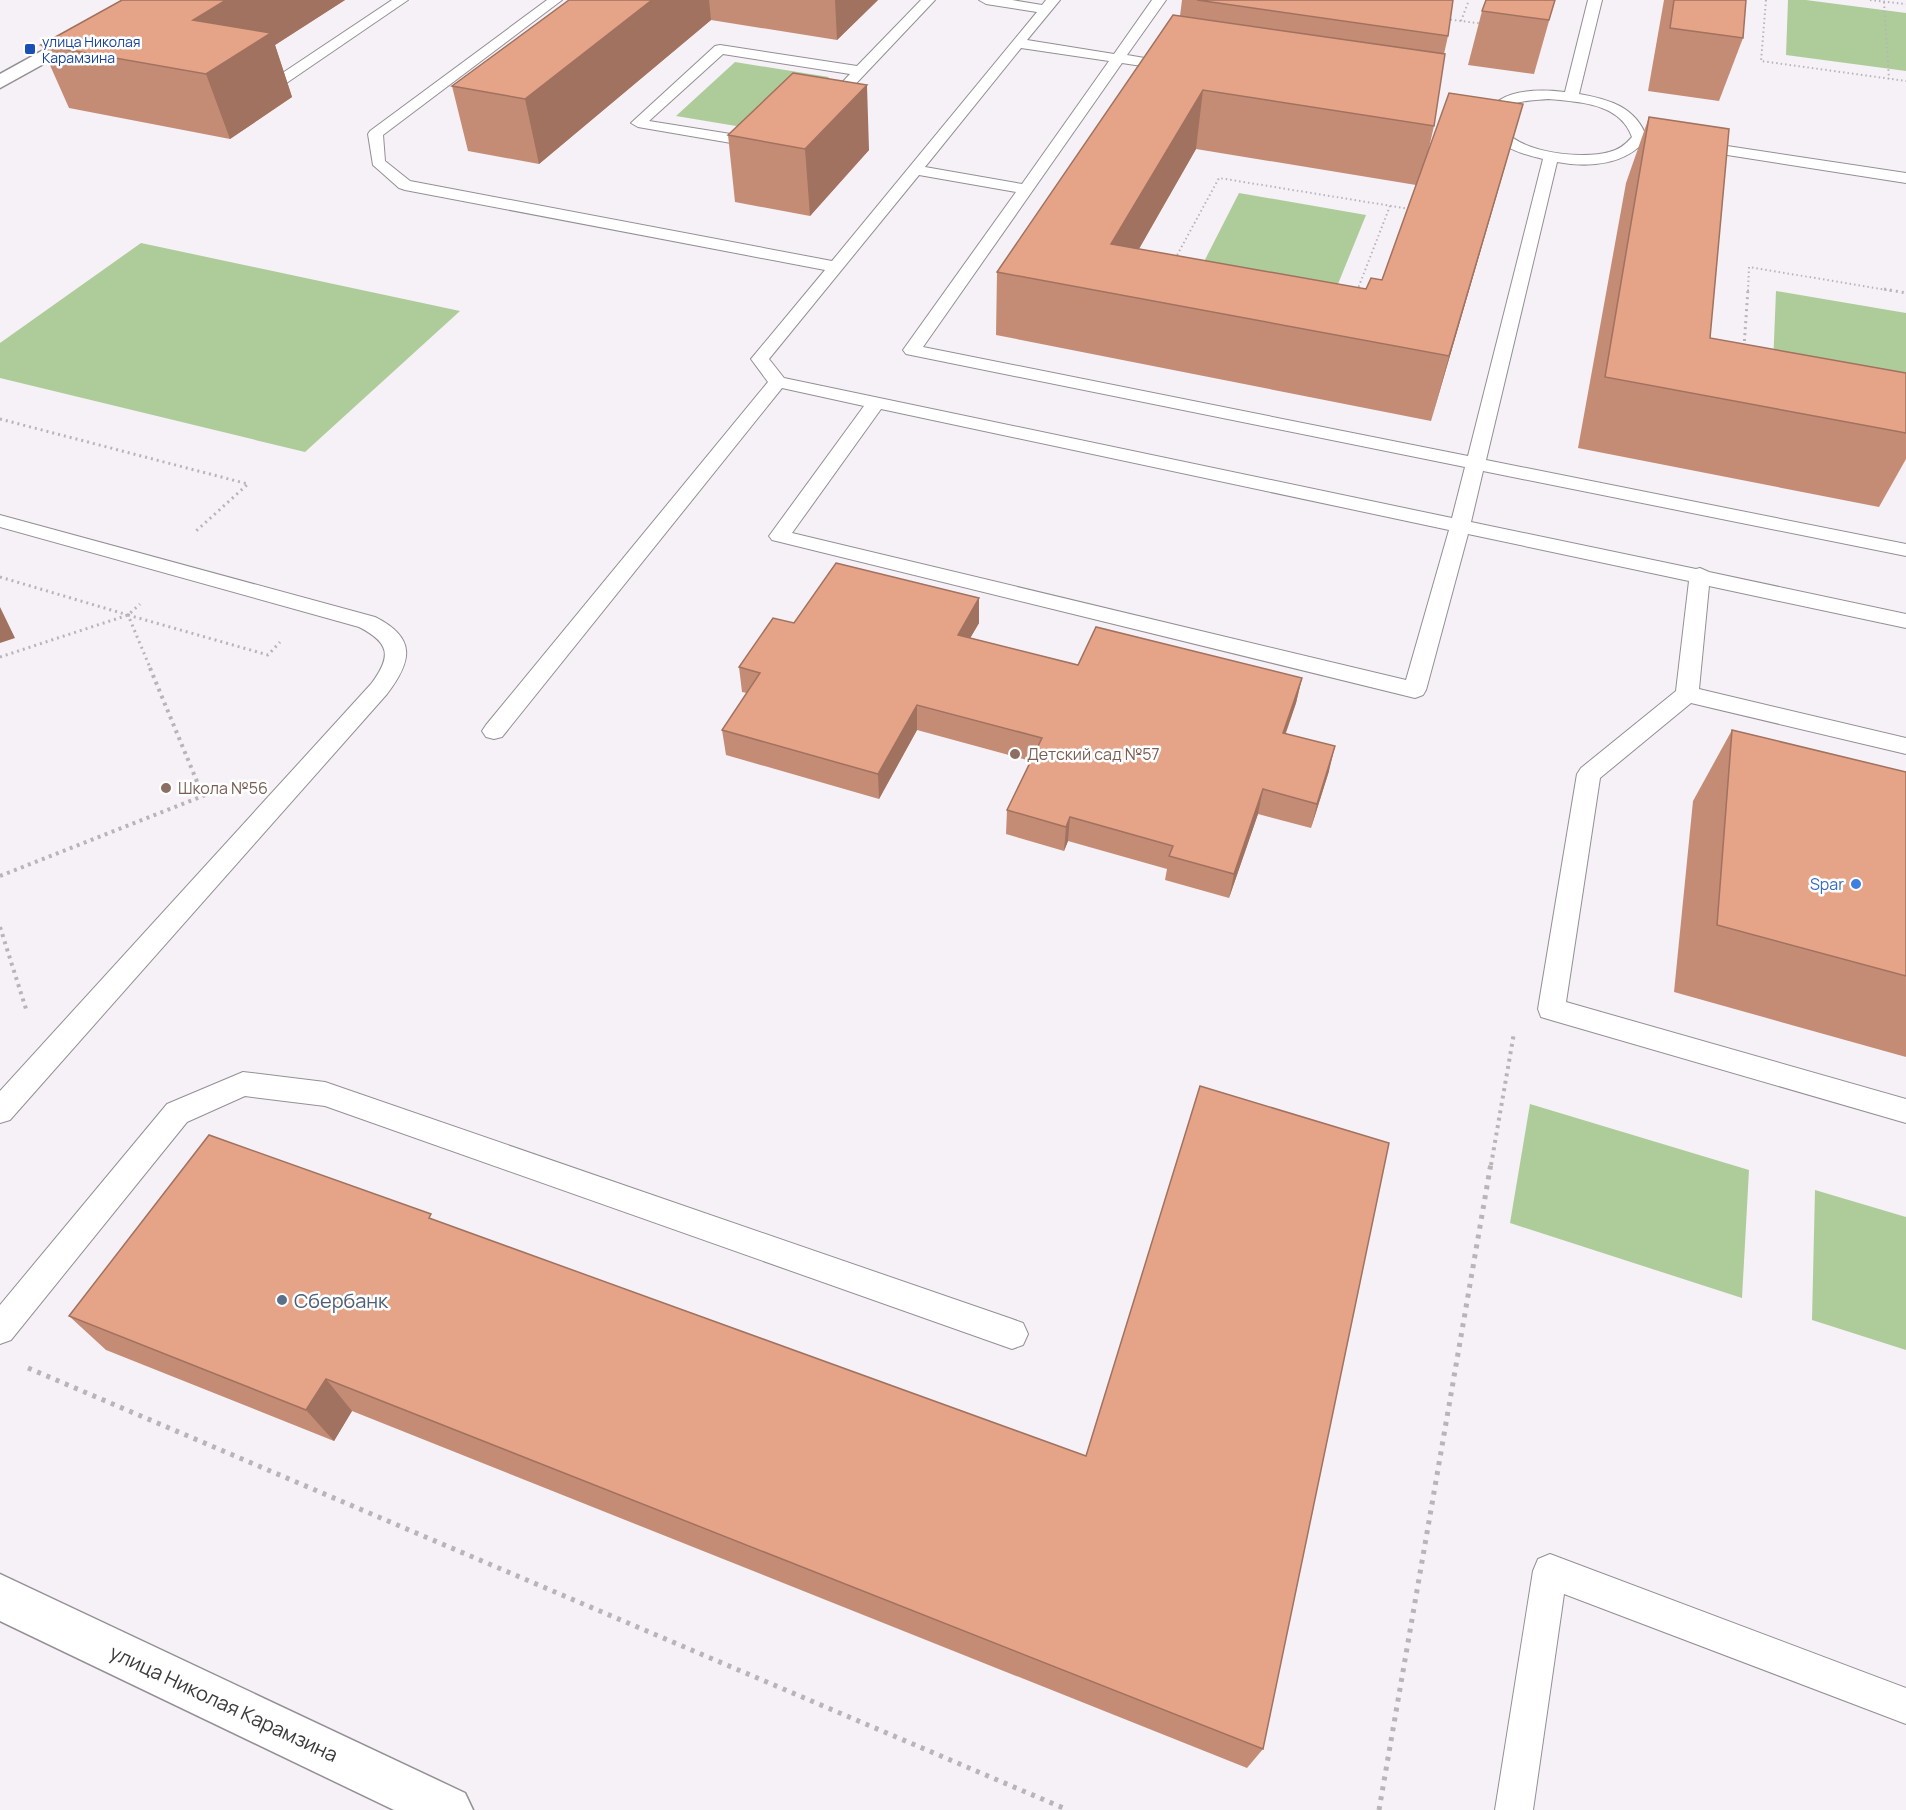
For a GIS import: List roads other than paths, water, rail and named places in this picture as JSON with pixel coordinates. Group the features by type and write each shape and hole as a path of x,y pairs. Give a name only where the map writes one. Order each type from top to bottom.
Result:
{"street":[{"path":"0,82 146,0"},
{"name":"улица Николая Карамзина","path":"0,1597 448,1810"}],"lane":[{"path":"280,81 401,0"},
{"path":"555,0 375,134 378,162 405,185 836,267"},
{"path":"810,116 821,113 928,0"},
{"path":"986,0 1050,4"},
{"path":"1159,0 912,350 1906,550"},
{"path":"1571,96 1595,0"},
{"path":"1050,4 760,359 778,382 1701,575 1906,621"},
{"path":"1018,43 1188,69"},
{"path":"779,127 737,140 638,123 720,49 860,71"},
{"path":"1528,96 1571,96 1612,107 1628,116 1646,139 1622,154 1603,159 1580,160 1551,157 1532,152 1507,139 1486,114 1511,100 1528,96"},
{"path":"1675,144 1906,178"},
{"path":"876,403 780,536 1415,690 1460,526 1551,157"},
{"path":"915,170 1026,189"},
{"path":"494,731 778,382"},
{"path":"0,521 367,622 382,628 393,638 398,651 389,678 0,1111"},
{"path":"1701,575 1687,694 1589,774 1551,1009 1906,1111"},
{"path":"1687,694 1906,746"},
{"path":"0,1329 177,1113 243,1084 325,1094 1012,1334"},
{"path":"1514,1810 1551,1571 1906,1706"}],"place":[{"name":"улица Николая Карамзина","path":"30,49"},
{"name":"Детский сад №57","path":"1015,754"},
{"name":"Школа №56","path":"166,788"},
{"name":"Spar","path":"1856,884"},
{"name":"Сбербанк","path":"282,1300"}]}
